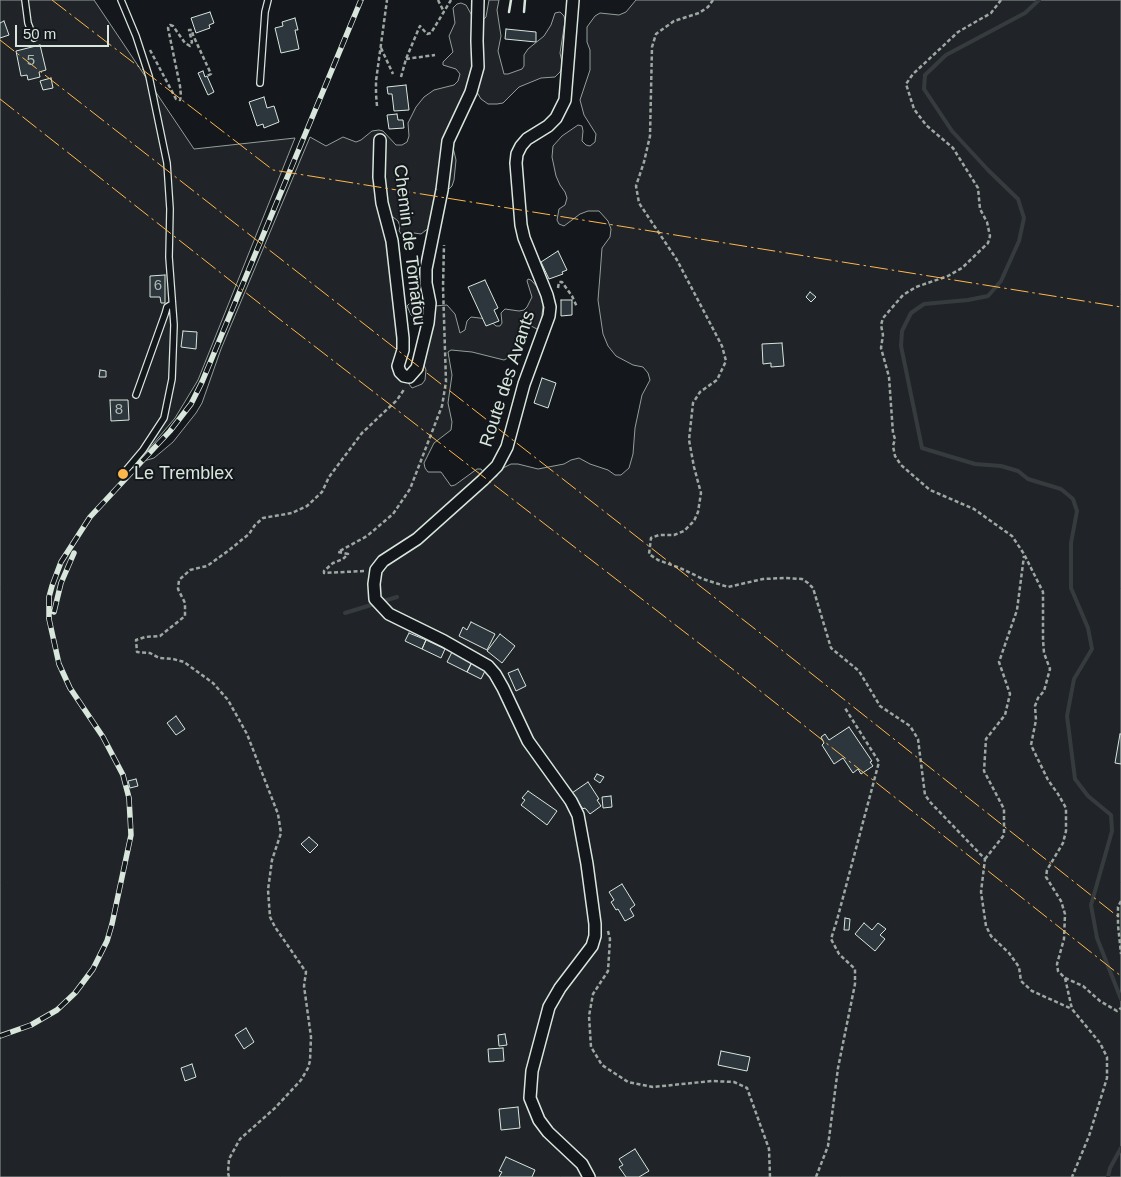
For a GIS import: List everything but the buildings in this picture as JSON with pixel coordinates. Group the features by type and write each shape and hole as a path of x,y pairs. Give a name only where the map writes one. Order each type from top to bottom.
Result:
{"street":[{"name":"Chemin de Tornafou","path":"380,140 379,177 382,203 392,241 403,338 403,350 398,366 404,376 409,377 417,368 428,322 430,303 426,283 426,269 442,190 448,141 471,92 478,67 478,0"},
{"name":"Route des Avants","path":"376,570 383,561 417,540 483,480 502,458 533,356 549,316 549,301 524,238 521,225 516,163 517,154 527,139 548,126 556,118 565,100 573,0"},
{"path":"376,570 374,584 375,599 388,614 444,641 488,666 503,688 528,741 571,801 578,815 594,924 594,936 592,946 560,988 549,1007 532,1071 530,1098 539,1120 548,1132 582,1164 589,1177"}],"lane":[{"path":"25,0 28,24 34,38"},
{"path":"121,0 136,36 149,76 167,163 170,209 169,257 174,325 172,379 164,418 143,450 127,469"},
{"path":"260,83 265,12 268,0"},
{"path":"136,396 167,307 172,304"}],"path":[{"path":"377,106 376,88 386,0"},
{"path":"438,0 444,12"},
{"path":"402,77 406,59 418,28 420,26 429,35 451,0"},
{"path":"714,0 699,13 674,20 656,34 652,47 650,136 636,186 639,203 677,260 722,346 726,362 717,380 700,392 693,403 689,440 701,493 698,512 694,521 684,531 674,535 659,535 651,538 649,554 658,560 703,579 728,587 784,578 802,579 813,588 831,648 859,671 880,706 910,726 918,739 925,795 930,803 985,859"},
{"path":"1001,0 991,13 958,32 913,74 906,84 914,109 926,125 953,148 978,188 980,208 987,222 990,236 988,243 962,268 948,276 916,287 903,295 883,318 881,325 883,334 881,348 889,377 895,456 901,465 930,490 974,509 1012,536 1024,554 1043,592 1044,653 1050,669 1044,691 1038,698 1035,706 1036,720 1031,745 1048,780 1066,808 1066,831 1063,842 1047,870 1046,877 1062,901 1065,914 1064,939 1057,964 1058,971 1065,978 1083,986 1100,1001 1117,1011 1121,1008"},
{"path":"153,53 176,99 180,100 180,86 168,28 170,25 173,26 185,43 190,46 192,42 189,30 192,30 211,74 207,76"},
{"path":"380,47 394,74"},
{"path":"406,59 435,56"},
{"path":"376,570 324,573 333,563 343,559 348,554 338,552 367,536 393,514 410,489 442,406 446,382 442,287 444,242"},
{"path":"549,301 555,298 559,282 561,282 572,296 577,307"},
{"path":"230,1177 228,1173 229,1158 240,1139 275,1108 301,1080 308,1068 311,1037 304,986 306,972 270,917 268,890 272,860 281,833 278,814 246,734 228,700 213,683 184,662 159,658 150,653 137,652 136,640 160,636 185,616 185,603 178,589 179,580 190,570 207,566 249,534 263,518 292,513 307,506 322,492 329,477 362,433 397,400 407,386 409,377"},
{"path":"1024,554 1018,610 999,662 1010,694 1005,715 986,739 984,771 1004,809 1004,835 985,859 981,892 986,926 990,936 1009,953 1019,967 1022,981 1032,991 1072,1009 1100,1043 1107,1057 1107,1078 1089,1136 1072,1177"},
{"path":"816,1177 828,1146 838,1068 855,984 855,969 839,954 831,940 879,762 845,708"},
{"path":"1121,901 1118,907 1118,925 1121,954"},
{"path":"608,931 610,939 608,971 593,994 589,1016 591,1047 602,1065 628,1082 653,1087 712,1080 734,1082 747,1088 769,1148 770,1177"},
{"path":"1065,978 1072,1009"}],"shaded area":[{"path":"0,0 94,0 194,149 295,138 198,380 175,418 137,463 154,458 173,442 202,403 221,349 310,137 326,146 343,137 356,142 372,131 379,130 383,131 396,145 402,145 407,142 409,136 408,123 416,107 424,97 434,90 454,85 458,81 460,74 456,69 443,65 443,62 453,52 449,36 455,23 453,8 457,4 466,5 475,21 483,20 486,17 489,0 499,0 497,10 501,36 498,51 504,74 522,69 524,66 524,55 528,49 544,36 551,25 555,13 560,12 564,16 565,21 560,53 563,66 555,77 541,78 519,87 503,103 497,104 488,104 481,99 475,89 452,143 456,160 454,180 452,186 439,199 430,227 421,234 402,235 399,231 398,221 388,213 401,362 406,380 412,388 422,384 425,380 426,370 422,360 424,319 411,315 407,306 410,303 416,300 434,306 447,305 455,314 460,333 465,330 467,321 471,317 488,319 496,326 500,326 502,323 501,313 505,309 524,310 532,297 528,279 542,292 544,301 543,321 537,329 526,325 522,329 517,346 510,357 504,360 472,352 451,350 448,352 452,375 448,403 452,422 451,430 434,443 424,463 428,472 441,472 451,486 477,469 481,469 488,479 492,479 497,476 499,470 511,464 538,469 564,464 579,458 608,470 615,475 621,475 629,468 642,395 650,380 648,373 643,367 633,365 616,356 608,346 603,334 598,300 602,248 610,237 611,229 608,221 599,211 588,211 580,214 564,226 559,224 557,220 559,209 565,205 567,198 556,176 552,157 553,146 562,136 578,125 582,126 582,141 586,145 590,146 595,142 596,134 584,115 580,100 590,70 587,27 595,16 600,13 619,15 626,12 636,0 1121,0 1121,1177 0,1177"}],"waterway":[{"path":"1039,0 1025,13 946,55 925,75 924,89 952,131 1018,199 1024,218 1019,241 1001,281 988,296 924,304 911,313 902,331 901,346 922,448 975,464 1001,466 1018,471 1028,479 1061,489 1073,499 1077,511 1071,543 1071,588 1088,628 1092,649 1074,679 1067,716 1075,779 1088,796 1111,815 1112,831 1091,905 1097,938 1121,999"},
{"path":"345,613 397,597"},
{"path":"1108,1177 1110,1168 1121,1148"}],"railway":[{"path":"0,1036 31,1025 57,1010 75,993 93,969 107,941 112,924 131,835 129,798 123,775 103,737 70,688 59,664 49,619 49,597 52,586 61,562 90,517 170,431 191,404 202,382 361,0"},
{"path":"54,612 61,583 74,553"}],"wall":[{"path":"509,12 511,0"},
{"path":"524,12 525,0"}],"power":[{"path":"52,0 273,170 1121,307"},
{"path":"0,40 764,636 1121,919"},
{"path":"0,99 278,318 735,671 1121,976"}],"place":[{"name":"Le Tremblex","path":"123,474"}]}
